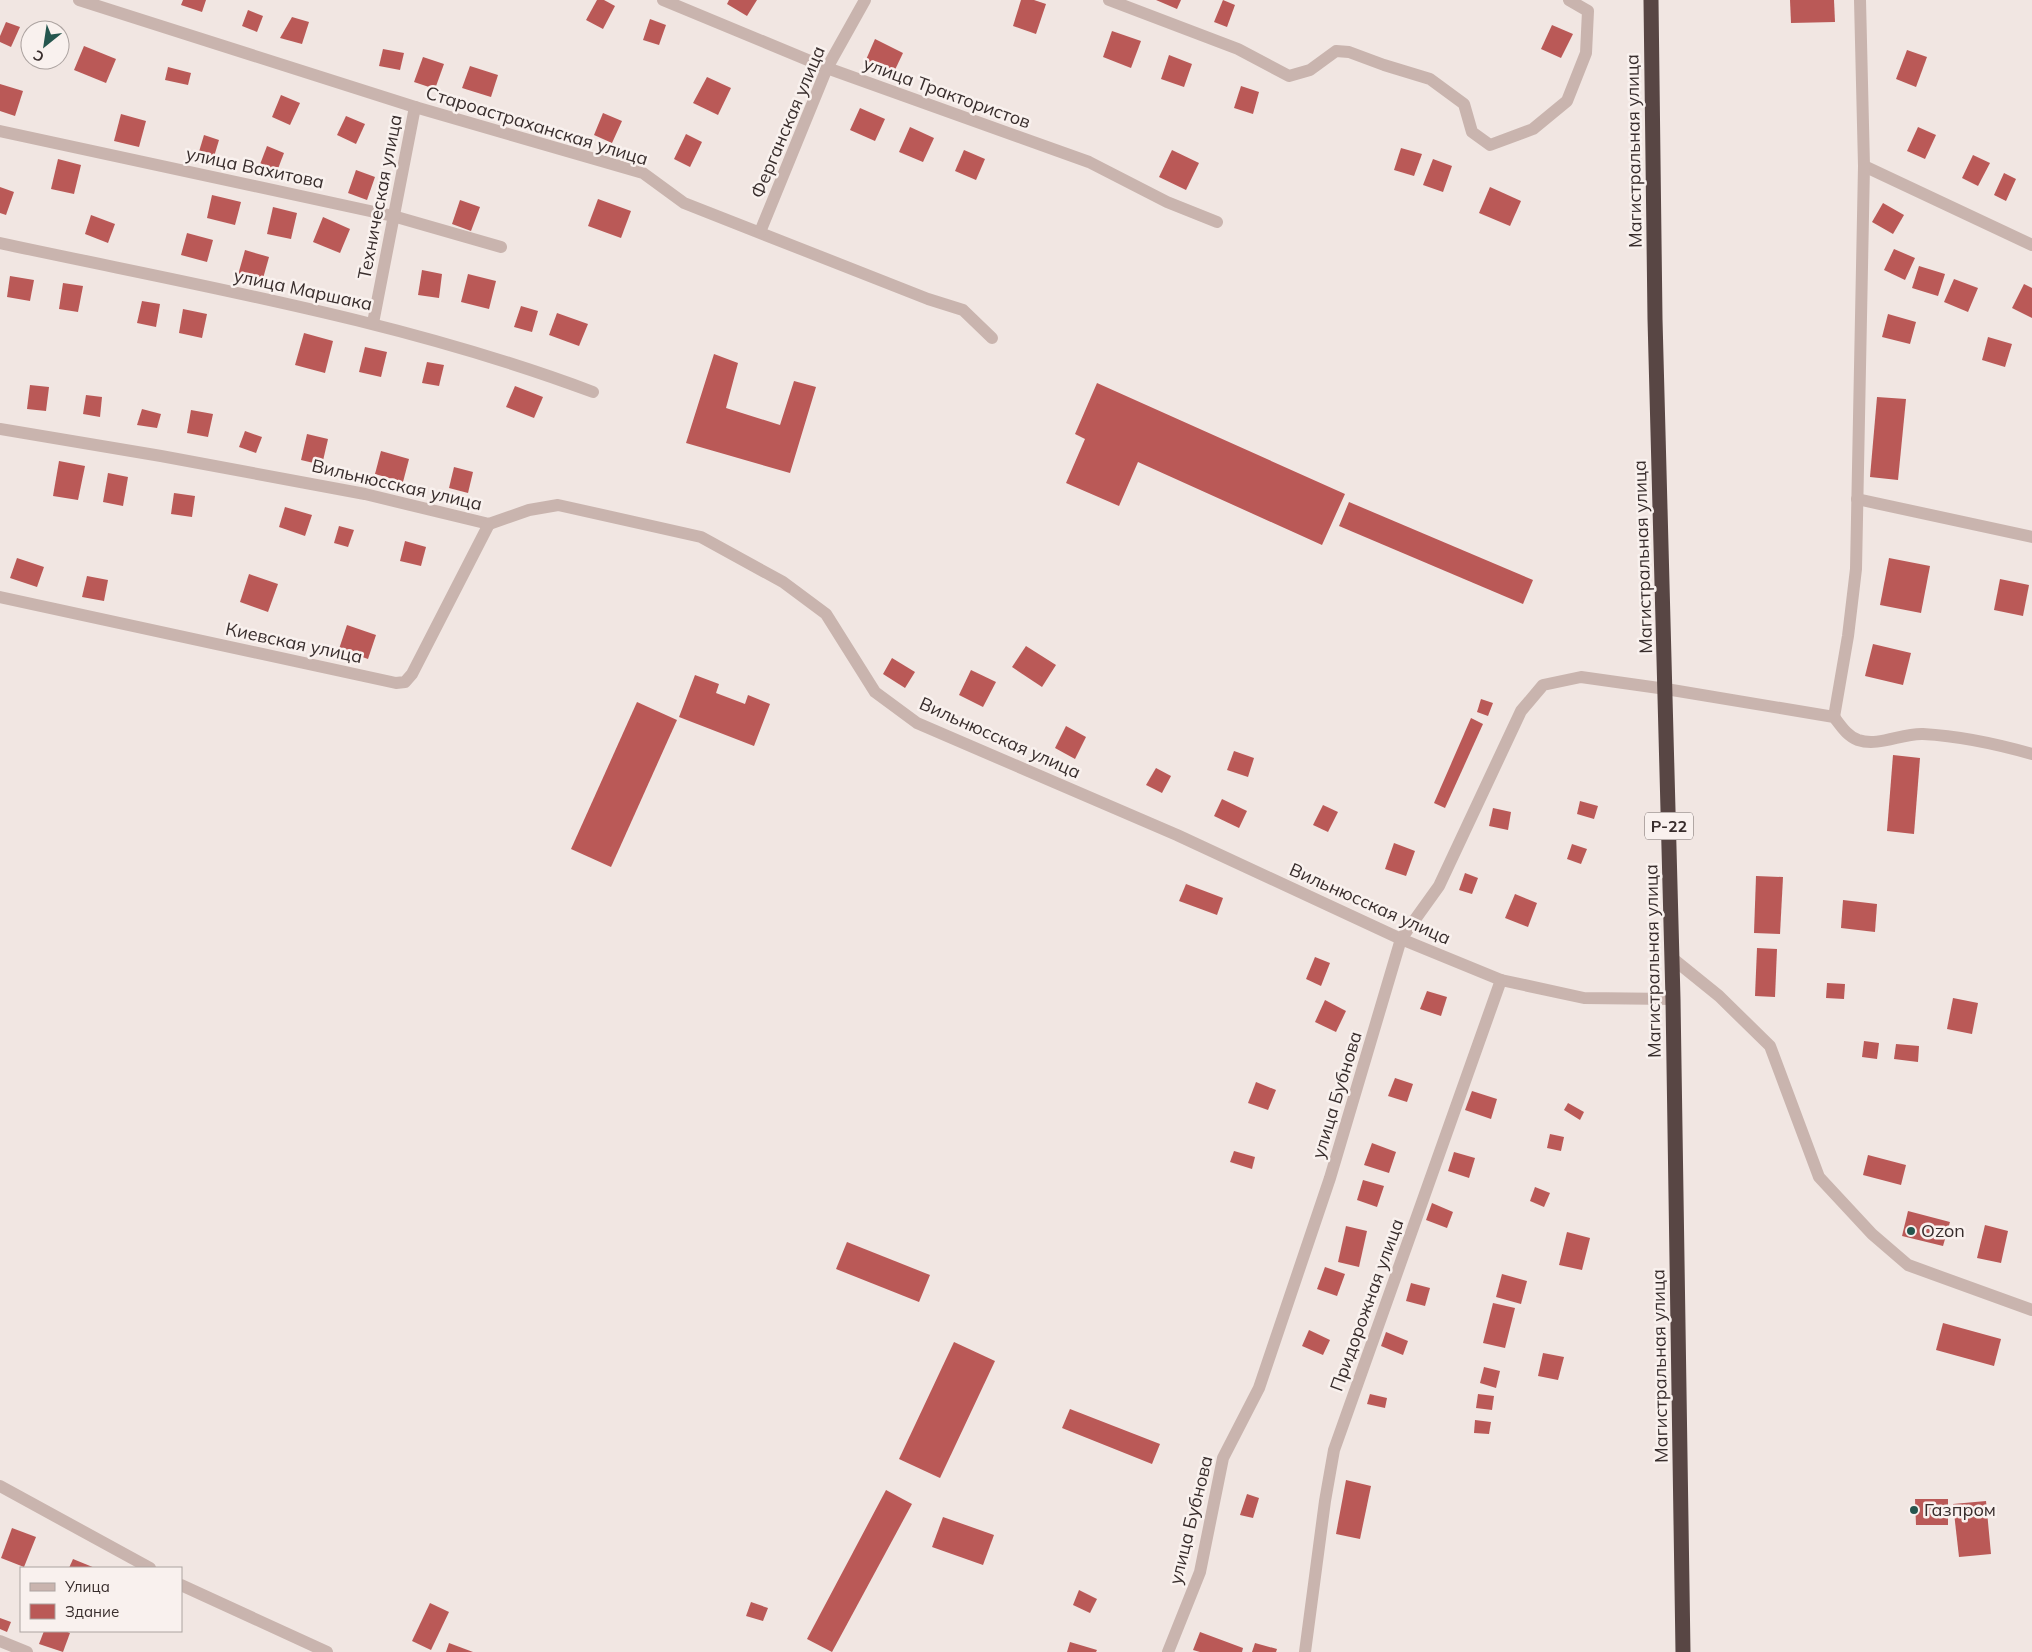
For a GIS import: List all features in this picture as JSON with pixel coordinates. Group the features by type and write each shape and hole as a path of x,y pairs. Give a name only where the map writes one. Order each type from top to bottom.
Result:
{"highway":[{"name":"Магистральная улица","path":"1650,0 1655,319 1673,999 1683,1652"}],"street":[{"name":"Староастраханская улица","path":"79,0 415,107 643,173 684,203 928,299 963,310 992,338"},
{"name":"улица Трактористов","path":"663,0 827,68 1090,162 1167,202 1217,222"},
{"name":"Ферганская улица","path":"760,232 827,68 865,0"},
{"path":"1109,0 1238,49 1289,76 1310,70 1336,51 1349,52 1430,79 1464,104 1472,132 1490,145 1533,130 1568,100 1586,53 1588,11 1569,0"},
{"path":"1860,0 1864,166 1856,570 1848,636 1834,717 1848,734 1863,741 1869,742 1921,734 1995,743 2032,754"},
{"name":"Техническая улица","path":"374,323 415,107"},
{"name":"улица Вахитова","path":"0,130 393,216 502,247"},
{"path":"1864,166 2032,245"},
{"name":"улица Маршака","path":"0,243 374,323 531,368 593,392"},
{"name":"Вильнюсская улица","path":"0,429 161,456 355,492 489,524 529,510 558,505 701,537 783,582 826,614 875,692 917,724 1176,835 1401,939 1501,980 1584,998 1673,999"},
{"path":"1857,499 2032,537"},
{"name":"Киевская улица","path":"0,597 396,683 405,682 412,674 489,524"},
{"name":"улица Бубнова","path":"1168,1652 1200,1572 1224,1458 1259,1388 1330,1178 1401,939 1439,886 1521,711 1543,685 1581,677 1834,717"},
{"path":"1672,958 1719,996 1770,1046 1819,1177 1872,1234 1908,1265 2032,1310"},
{"name":"Придорожная улица","path":"1305,1652 1325,1500 1334,1450 1501,980"},
{"path":"0,1486 148,1567"},
{"path":"182,1585 327,1652"},
{"path":"0,1641 27,1652"}],"building":[{"path":"183,0 206,0 202,12 181,5"},
{"path":"597,0 604,0 615,6 603,29 586,20"},
{"path":"729,0 757,0 747,16 727,4"},
{"path":"1021,0 1034,0 1046,4 1036,34 1013,26"},
{"path":"1156,0 1181,0 1177,9"},
{"path":"1223,0 1235,5 1227,27 1214,22"},
{"path":"1790,0 1834,0 1835,22 1791,23"},
{"path":"248,10 263,16 257,32 242,26"},
{"path":"292,17 309,22 302,44 280,38"},
{"path":"650,19 666,25 659,45 643,40"},
{"path":"6,22 20,27 11,47 0,42 0,36"},
{"path":"1552,25 1573,34 1561,58 1541,49"},
{"path":"1112,31 1141,41 1131,68 1103,57"},
{"path":"875,39 903,53 893,74 865,62"},
{"path":"84,46 116,59 106,83 74,70"},
{"path":"383,49 404,53 400,70 379,66"},
{"path":"1907,50 1927,57 1916,87 1896,79"},
{"path":"1169,55 1192,64 1184,87 1161,79"},
{"path":"423,57 444,64 435,89 414,82"},
{"path":"470,66 498,75 491,97 462,88"},
{"path":"168,67 191,73 188,85 165,80"},
{"path":"707,77 731,88 718,115 693,103"},
{"path":"0,84 23,91 15,116 0,111"},
{"path":"1241,86 1259,92 1253,114 1234,108"},
{"path":"281,95 300,103 290,125 272,117"},
{"path":"860,108 885,119 875,141 850,130"},
{"path":"603,113 622,121 612,143 594,135"},
{"path":"121,114 146,121 139,147 114,141"},
{"path":"346,116 365,124 356,144 337,135"},
{"path":"910,127 934,138 923,162 899,152"},
{"path":"1918,127 1936,135 1925,159 1907,151"},
{"path":"686,134 702,142 690,167 674,159"},
{"path":"204,135 219,140 213,160 198,155"},
{"path":"267,146 284,153 276,174 259,167"},
{"path":"1401,148 1422,154 1414,176 1394,170"},
{"path":"964,150 985,159 976,180 955,171"},
{"path":"1172,150 1199,163 1186,190 1159,177"},
{"path":"1973,155 1990,163 1978,186 1962,178"},
{"path":"58,159 81,165 74,194 51,189"},
{"path":"1433,159 1452,166 1443,192 1423,185"},
{"path":"356,170 375,177 367,200 348,193"},
{"path":"2004,173 2016,179 2006,201 1994,195"},
{"path":"0,187 14,192 6,215 0,213"},
{"path":"1490,187 1521,201 1510,226 1479,213"},
{"path":"212,195 241,202 235,225 207,218"},
{"path":"598,199 631,211 621,238 588,226"},
{"path":"460,200 480,207 471,231 452,224"},
{"path":"1883,203 1904,215 1893,234 1872,222"},
{"path":"273,207 297,213 291,239 267,234"},
{"path":"91,215 115,224 108,243 85,234"},
{"path":"323,217 350,229 340,253 313,242"},
{"path":"187,233 213,240 207,262 181,255"},
{"path":"1894,249 1915,258 1905,280 1884,270"},
{"path":"245,250 269,257 262,282 238,275"},
{"path":"1919,266 1945,274 1938,296 1912,288"},
{"path":"422,270 442,274 439,298 418,295"},
{"path":"468,274 496,281 489,309 461,302"},
{"path":"10,276 34,280 30,301 7,297"},
{"path":"1954,279 1978,288 1968,312 1944,302"},
{"path":"63,283 83,286 78,312 59,309"},
{"path":"2024,284 2032,288 2032,318 2012,308"},
{"path":"142,301 160,304 156,327 137,323"},
{"path":"521,306 538,311 532,332 514,327"},
{"path":"183,309 207,314 202,338 179,333"},
{"path":"557,313 588,324 579,346 549,335"},
{"path":"1888,314 1916,322 1910,344 1882,337"},
{"path":"304,333 333,341 325,373 295,365"},
{"path":"1988,337 2012,344 2005,367 1982,360"},
{"path":"365,347 387,352 381,377 359,372"},
{"path":"714,354 738,363 726,408 780,425 794,381 816,387 790,473 686,443"},
{"path":"427,362 444,365 439,386 422,383"},
{"path":"1097,383 1345,494 1322,545 1138,462 1119,506 1066,483 1085,439 1075,434"},
{"path":"30,385 49,387 46,411 27,409"},
{"path":"515,386 543,397 534,418 506,407"},
{"path":"86,395 102,397 100,417 83,414"},
{"path":"1877,397 1906,399 1898,480 1870,477"},
{"path":"142,409 161,414 157,428 137,425"},
{"path":"191,410 213,414 208,437 187,433"},
{"path":"245,431 262,437 256,453 239,447"},
{"path":"307,434 328,439 322,465 301,460"},
{"path":"381,451 409,459 403,482 375,474"},
{"path":"59,461 85,466 78,500 53,496"},
{"path":"454,467 473,472 468,493 449,488"},
{"path":"108,473 128,477 123,506 103,502"},
{"path":"174,493 195,496 192,517 171,514"},
{"path":"1349,502 1533,580 1523,604 1339,526"},
{"path":"285,507 312,515 305,536 279,527"},
{"path":"339,526 354,530 348,547 334,543"},
{"path":"405,541 426,547 421,566 400,561"},
{"path":"17,558 44,567 37,587 10,578"},
{"path":"1889,558 1930,566 1921,613 1880,605"},
{"path":"249,574 278,584 268,612 240,602"},
{"path":"87,576 108,580 104,601 82,597"},
{"path":"2000,579 2029,585 2023,616 1994,610"},
{"path":"347,625 376,635 368,659 339,649"},
{"path":"1873,644 1911,653 1903,685 1865,676"},
{"path":"1026,646 1056,665 1042,687 1012,667"},
{"path":"892,658 915,672 905,688 883,674"},
{"path":"971,670 996,682 983,707 959,695"},
{"path":"695,675 719,684 716,693 745,704 748,695 770,704 754,746 679,717"},
{"path":"1481,699 1493,703 1488,716 1477,712"},
{"path":"637,702 677,720 611,867 571,849"},
{"path":"1471,718 1483,724 1445,808 1434,803"},
{"path":"1066,726 1086,737 1075,759 1055,748"},
{"path":"1234,751 1254,758 1248,777 1227,770"},
{"path":"1893,755 1920,758 1914,834 1887,831"},
{"path":"1156,768 1171,776 1162,793 1146,785"},
{"path":"1222,799 1247,811 1239,828 1214,816"},
{"path":"1580,801 1598,806 1594,819 1577,814"},
{"path":"1323,805 1338,812 1328,832 1313,825"},
{"path":"1493,808 1511,812 1508,830 1489,826"},
{"path":"1394,843 1415,851 1406,876 1385,869"},
{"path":"1572,844 1587,849 1581,864 1567,859"},
{"path":"1465,873 1478,878 1472,894 1459,890"},
{"path":"1756,876 1783,877 1780,934 1754,933"},
{"path":"1186,884 1223,898 1217,915 1179,901"},
{"path":"1515,894 1537,903 1528,927 1505,918"},
{"path":"1843,900 1877,904 1875,932 1841,928"},
{"path":"1757,948 1777,949 1775,997 1755,996"},
{"path":"1315,957 1330,963 1321,986 1306,979"},
{"path":"1827,983 1845,984 1844,999 1826,998"},
{"path":"1427,991 1447,997 1441,1016 1420,1009"},
{"path":"1953,998 1978,1003 1972,1034 1947,1029"},
{"path":"1325,1000 1346,1011 1336,1032 1315,1022"},
{"path":"1864,1041 1879,1043 1877,1059 1862,1057"},
{"path":"1896,1044 1919,1046 1918,1062 1894,1059"},
{"path":"1395,1078 1413,1084 1407,1102 1388,1096"},
{"path":"1256,1082 1276,1090 1268,1110 1248,1103"},
{"path":"1472,1091 1497,1099 1491,1119 1465,1110"},
{"path":"1568,1103 1584,1112 1580,1120 1564,1110"},
{"path":"1550,1134 1564,1137 1561,1151 1547,1148"},
{"path":"1372,1143 1396,1152 1389,1173 1364,1165"},
{"path":"1234,1151 1255,1157 1252,1169 1230,1162"},
{"path":"1454,1152 1475,1158 1469,1178 1448,1171"},
{"path":"1868,1155 1906,1165 1901,1185 1863,1175"},
{"path":"1363,1180 1384,1186 1377,1207 1357,1200"},
{"path":"1535,1187 1550,1193 1544,1207 1530,1201"},
{"path":"1432,1203 1453,1212 1447,1228 1426,1220"},
{"path":"1908,1211 1950,1222 1943,1246 1902,1236"},
{"path":"1985,1225 2008,1231 2001,1263 1977,1258"},
{"path":"1346,1226 1367,1231 1359,1267 1338,1262"},
{"path":"1567,1232 1590,1238 1582,1270 1559,1265"},
{"path":"847,1242 930,1275 919,1302 836,1269"},
{"path":"1325,1267 1345,1274 1337,1296 1317,1289"},
{"path":"1502,1274 1527,1281 1521,1304 1496,1297"},
{"path":"1411,1283 1430,1288 1425,1306 1406,1301"},
{"path":"1493,1303 1515,1308 1505,1348 1483,1343"},
{"path":"1943,1323 2001,1339 1994,1366 1936,1350"},
{"path":"1309,1330 1330,1340 1323,1355 1302,1346"},
{"path":"1386,1332 1408,1341 1403,1355 1381,1346"},
{"path":"954,1342 995,1361 940,1478 899,1459"},
{"path":"1543,1353 1564,1357 1558,1380 1538,1376"},
{"path":"1484,1367 1500,1371 1496,1388 1480,1383"},
{"path":"1370,1394 1387,1398 1385,1408 1367,1404"},
{"path":"1478,1394 1494,1396 1492,1410 1476,1408"},
{"path":"1070,1409 1160,1444 1152,1464 1062,1428"},
{"path":"1475,1420 1491,1422 1489,1434 1474,1433"},
{"path":"1346,1480 1371,1486 1360,1539 1336,1534"},
{"path":"886,1490 912,1504 832,1652 807,1639"},
{"path":"1247,1494 1259,1498 1253,1518 1240,1515"},
{"path":"1915,1499 1948,1499 1948,1525 1916,1525"},
{"path":"1986,1501 1991,1554 1959,1557 1953,1504"},
{"path":"943,1517 994,1535 983,1565 932,1547"},
{"path":"12,1528 36,1537 24,1567 1,1558"},
{"path":"73,1559 93,1567 69,1567"},
{"path":"1079,1590 1097,1599 1090,1613 1073,1605"},
{"path":"751,1602 768,1608 763,1621 746,1616"},
{"path":"430,1603 449,1612 431,1650 412,1641"},
{"path":"0,1618 11,1622 7,1632 0,1629"},
{"path":"44,1632 70,1633 63,1652 39,1644"},
{"path":"1200,1632 1243,1648 1242,1652 1200,1652 1193,1650"},
{"path":"1070,1642 1097,1650 1096,1652 1067,1652"},
{"path":"449,1643 473,1652 446,1652"},
{"path":"1255,1643 1277,1649 1276,1652 1252,1652"}],"place":[{"name":"Ozon","path":"1911,1231"},
{"name":"Газпром","path":"1914,1510"}]}
